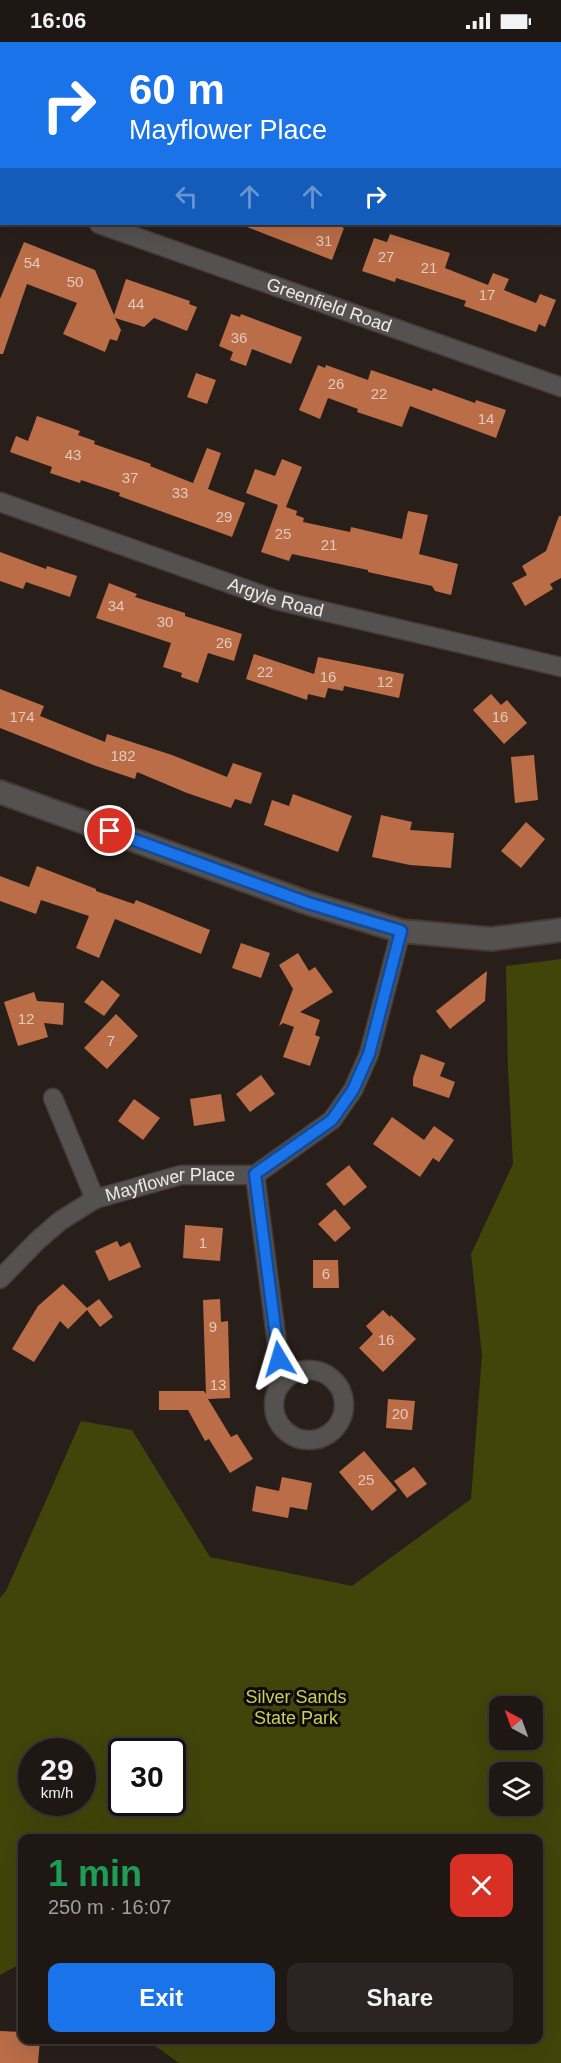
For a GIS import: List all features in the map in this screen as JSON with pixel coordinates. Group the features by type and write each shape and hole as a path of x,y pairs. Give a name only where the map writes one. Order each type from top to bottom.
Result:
{"street":[{"name":"Greenfield Road","path":"102,225 561,387"},
{"name":"Argyle Road","path":"0,502 276,600 561,667"},
{"path":"0,792 308,903 401,931 491,939 561,930"},
{"name":"Mayflower Place","path":"0,1279 60,1221 95,1199 181,1175 255,1174 332,1120 353,1090 369,1054 401,931"},
{"path":"53,1098 95,1199"},
{"path":"255,1174 282,1382"}],"green space":[{"name":"Silver Sands State Park","path":"561,959 561,2063 179,2063 153,2044 543,2044 543,1834 18,1834 18,1965 0,1975 0,1598 6,1591 81,1421 132,1430 210,1557 352,1586 471,1499 482,1355 471,1254 513,1164 506,966"}],"building":[{"path":"242,225 336,225 344,228 332,260"},
{"path":"390,234 450,253 445,268 488,285 493,273 509,279 504,290 536,303 540,294 556,300 545,327 539,324 536,332 464,306 466,301 396,278 395,282 362,271 374,238 387,242"},
{"path":"24,242 95,270 114,315 126,279 190,301 189,304 197,307 187,331 154,318 144,327 115,318 121,330 117,341 110,339 105,352 63,334 77,303 27,284 3,354 0,354 0,299"},
{"path":"231,314 240,317 241,314 302,337 291,364 252,349 246,366 230,360 233,352 219,346"},
{"path":"318,365 325,368 326,365 368,380 371,370 432,391 433,388 475,403 476,400 506,410 496,438 410,406 402,427 357,412 358,409 328,398 320,419 299,410"},
{"path":"196,373 216,380 207,404 187,397"},
{"path":"37,416 80,431 78,435 95,441 94,444 151,464 150,466 193,483 207,448 221,453 208,489 245,503 232,537 119,496 120,493 50,473 52,467 10,452 16,436 28,441"},
{"path":"282,459 302,467 286,507 297,511 296,515 304,518 303,522 350,532 351,527 402,539 408,511 428,515 419,554 458,564 451,595 435,591 432,586 368,572 368,570 292,554 289,561 261,552 278,505 246,493 255,469 275,476"},
{"path":"559,516 561,516 561,578 550,584 553,589 525,606 512,583 527,575 522,566 546,551"},
{"path":"0,552 46,569 47,566 77,576 70,597 26,582 23,589 0,581"},
{"path":"109,583 137,594 135,597 242,634 234,661 208,653 198,683 181,677 182,673 163,667 171,643 96,618"},
{"path":"254,654 314,674 318,657 404,674 399,698 344,686 343,691 328,688 325,698 308,694 307,700 246,679"},
{"path":"0,689 44,706 40,716 105,742 107,734 172,755 227,777 233,763 262,773 251,804 235,799 231,808 137,772 135,779 0,728"},
{"path":"491,694 501,705 507,700 527,723 504,744 473,710"},
{"path":"534,755 538,800 515,803 511,757"},
{"path":"293,794 352,816 338,852 264,825 272,800 289,806"},
{"path":"381,815 412,822 410,830 454,833 451,868 410,865 372,857"},
{"path":"526,822 545,839 521,868 501,851"},
{"path":"37,866 96,889 96,891 134,904 136,900 210,930 201,954 115,919 99,958 76,948 89,916 41,900 36,914 0,901 0,876 29,887"},
{"path":"241,943 270,953 261,978 232,968"},
{"path":"298,953 309,971 315,967 333,992 300,1012 320,1020 315,1035 320,1037 310,1066 283,1057 294,1027 283,1023 279,1026 293,989 279,965"},
{"path":"487,971 485,1001 450,1029 436,1011"},
{"path":"102,980 120,995 104,1016 84,1002"},
{"path":"34,992 37,1001 64,1003 63,1025 44,1023 48,1037 18,1046 4,1002"},
{"path":"116,1014 138,1036 107,1069 84,1048"},
{"path":"421,1054 445,1063 440,1076 455,1082 449,1098 413,1086 413,1078"},
{"path":"261,1075 275,1094 250,1112 236,1094"},
{"path":"221,1094 225,1121 194,1126 190,1099"},
{"path":"134,1099 160,1118 143,1140 118,1121"},
{"path":"392,1117 424,1140 434,1126 454,1140 439,1162 433,1158 420,1177 373,1144"},
{"path":"349,1165 367,1187 344,1206 326,1184"},
{"path":"335,1209 351,1228 335,1242 318,1224"},
{"path":"185,1225 223,1228 220,1261 183,1258"},
{"path":"117,1241 120,1247 130,1242 141,1267 109,1281 95,1251"},
{"path":"313,1260 338,1260 339,1288 313,1288"},
{"path":"63,1284 87,1308 99,1299 113,1317 100,1327 87,1310 68,1329 60,1321 34,1362 12,1349 38,1306"},
{"path":"220,1299 221,1322 228,1321 230,1398 208,1399 231,1437 237,1434 253,1459 230,1473 209,1439 205,1441 188,1410 159,1410 159,1391 204,1391 206,1394 203,1300"},
{"path":"383,1310 416,1339 383,1372 359,1348 373,1334 366,1326"},
{"path":"388,1399 415,1401 412,1430 386,1428"},
{"path":"364,1451 397,1490 372,1511 339,1472"},
{"path":"414,1467 427,1484 407,1498 394,1481"},
{"path":"282,1477 312,1483 307,1510 290,1507 288,1518 252,1511 256,1486 279,1491"},
{"path":"0,2031 18,2032 18,2044 40,2044 38,2063 0,2063"}],"route":[{"path":"110,831 308,903 401,931 369,1054 353,1090 332,1120 255,1174 279,1359"}]}
